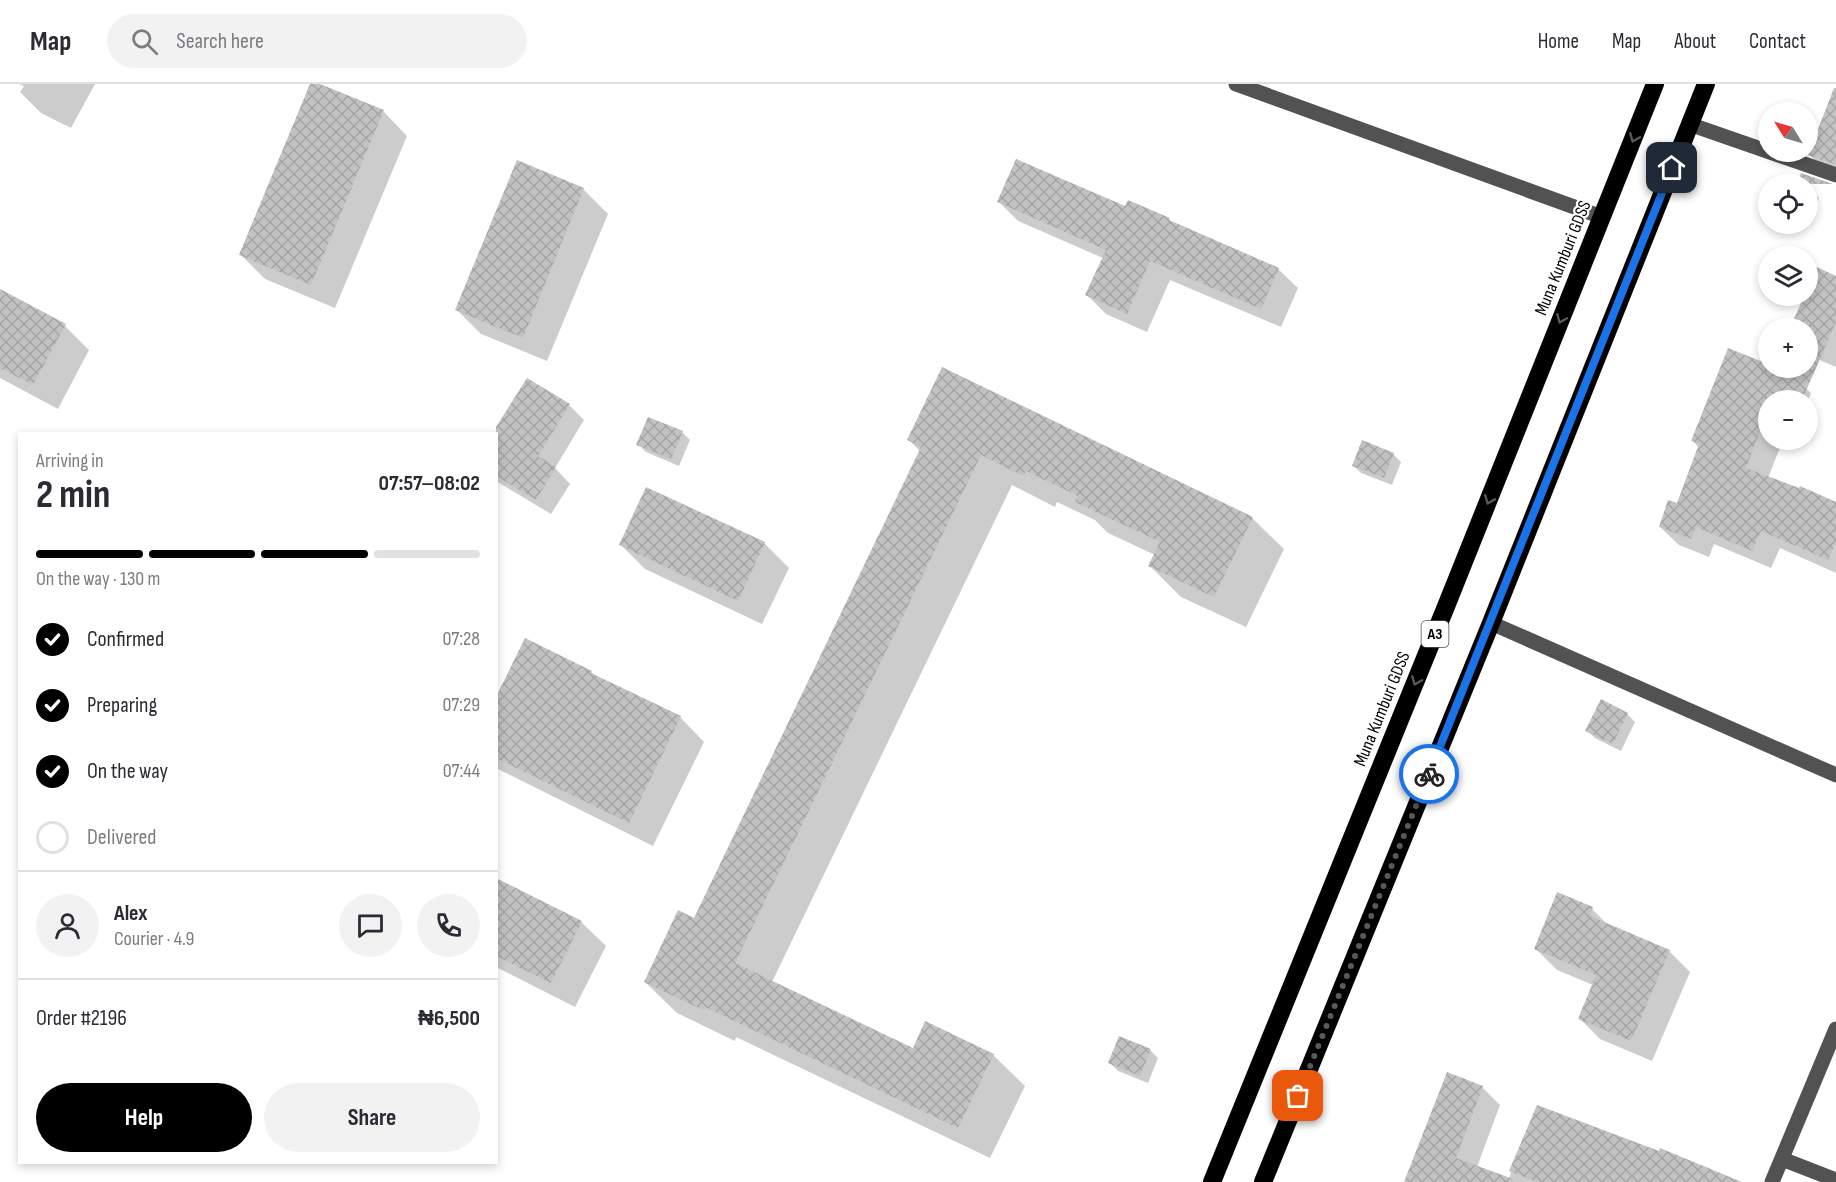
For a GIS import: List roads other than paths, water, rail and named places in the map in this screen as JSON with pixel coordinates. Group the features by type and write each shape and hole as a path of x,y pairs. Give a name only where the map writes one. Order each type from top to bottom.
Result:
{"highway":[{"name":"Muna Kumburi GDSS","path":"1212,1182 1655,84"},
{"path":"1263,1182 1491,623 1706,84"}],"street":[{"path":"1236,84 1602,218"},
{"path":"1689,124 1836,175"},
{"path":"1491,623 1836,775"},
{"path":"1772,1182 1836,1029"},
{"path":"1782,1159 1836,1180"}]}
